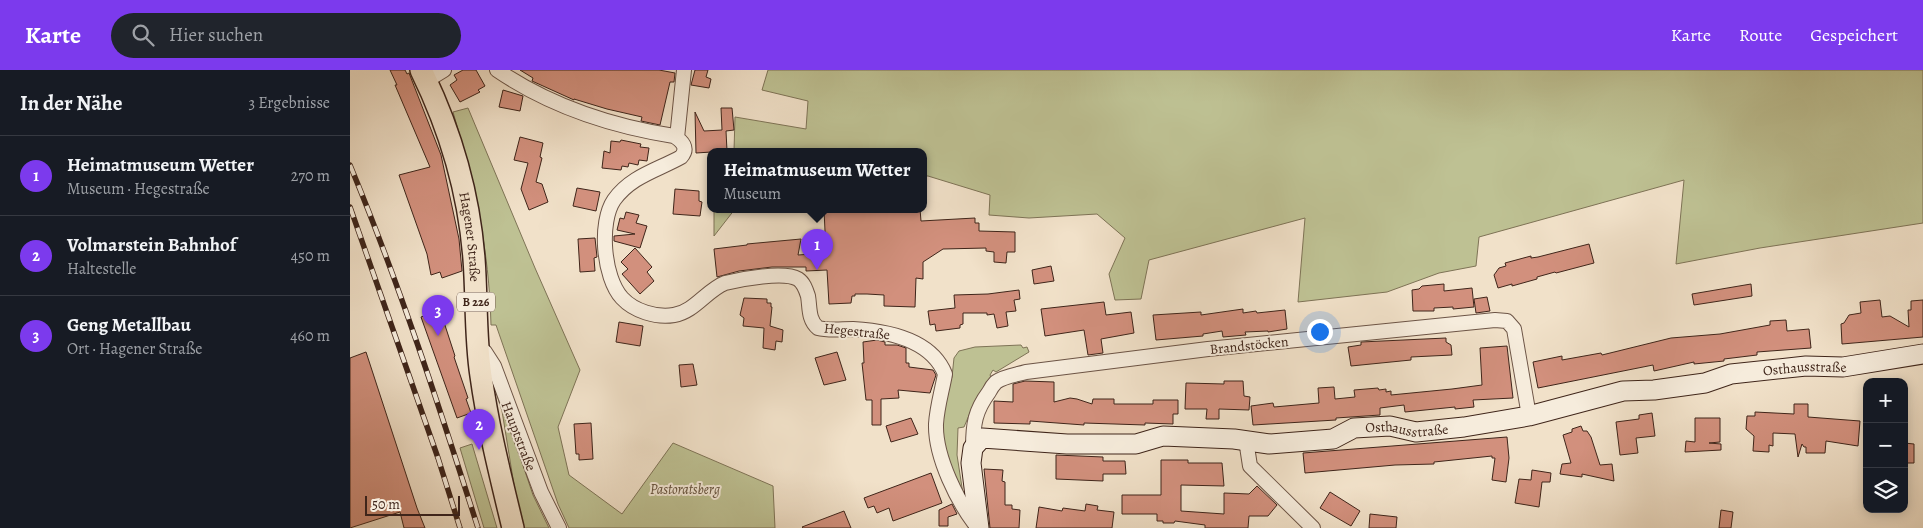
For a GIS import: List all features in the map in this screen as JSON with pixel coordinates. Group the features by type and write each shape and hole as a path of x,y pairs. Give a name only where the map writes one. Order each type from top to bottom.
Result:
{"main road":[{"name":"Hagener Straße","path":"430,74 466,196 474,258 477,346 492,442 513,528"}],"street":[{"path":"497,70 525,88 571,110 601,120 677,138 684,70"},
{"name":"Hegestraße","path":"677,138 686,148 682,157 631,183 618,195 610,208 604,228 605,249 610,273 620,296 630,306 640,310 658,316 672,316 688,309 717,286 725,283 781,276 796,278 802,282 805,288 811,318 818,328 889,332 912,341 938,360 945,374 938,408 937,440 942,458 966,513 978,528"},
{"name":"Brandstöcken","path":"973,448 973,424 976,412 987,394 995,383 1026,372 1217,348 1495,320 1507,321 1514,329 1528,416"},
{"name":"Hauptstraße","path":"477,346 485,352 494,366 541,492 560,528"},
{"name":"Osthausstraße","path":"973,448 978,440 982,438 1067,444 1136,444 1163,436 1246,440 1269,444 1333,439 1354,428 1390,426 1416,432 1464,428 1528,416 1624,391 1654,390 1705,383 1731,374 1806,366 1843,367 1923,354"},
{"path":"1246,440 1250,466 1313,528"},
{"path":"973,448 971,463 978,528"}],"green space":[{"path":"768,70 1923,70 1923,223 1760,248 1676,264 1684,180 1479,237 1476,266 1439,273 1387,292 1298,302 1305,218 1149,260 1141,299 1115,300 1109,274 1125,238 1097,214 1029,218 989,215 990,195 927,176 927,148 734,148 735,117 806,129 808,101 762,90"},
{"name":"Pastoratsberg","path":"468,108 580,370 558,427 569,475 622,514 673,443 773,486 775,528 569,528 558,504 496,325 491,325 490,297 480,217 453,112"},
{"path":"714,213 732,213 714,236"},
{"path":"1021,345 1023,348 1027,347 1029,352 996,372 993,370 990,375 991,377 976,399 964,427 958,428 957,455 963,494 944,453 942,407 952,377 954,358 959,351 975,347"},
{"path":"494,386 498,391 533,495 549,528 521,528 502,411"},
{"path":"472,444 497,528 484,528 460,448"}],"building":[{"path":"390,70 405,70 407,74 409,73 441,155 459,239 462,271 442,278 440,272 431,275 427,254 399,175 430,167"},
{"path":"463,70 476,70 485,86 478,90 480,92 460,102 450,85 457,80 454,75"},
{"path":"520,70 659,70 675,73 674,82 670,82 660,125 641,121 642,117 574,100 532,81 533,78"},
{"path":"695,70 708,70 706,77 711,79 709,88 691,85"},
{"path":"503,90 523,96 520,111 499,107"},
{"path":"721,108 732,108 734,130 726,131 727,148 707,148 707,152 696,153 695,112 704,131 722,130"},
{"path":"520,137 543,143 540,157 542,158 536,182 542,184 548,202 529,210 521,189 528,163 514,160"},
{"path":"621,140 641,144 640,147 649,148 647,161 639,160 638,165 629,163 628,167 622,166 621,170 602,168 604,151 610,153 611,141 620,142"},
{"path":"577,188 600,192 596,211 573,206"},
{"path":"675,189 699,191 699,201 702,202 700,216 673,214"},
{"path":"626,212 639,215 636,223 647,226 640,248 614,241 614,236 635,234 617,230 620,218 624,219"},
{"path":"824,213 920,213 921,221 975,218 975,223 979,223 979,231 1015,232 1015,252 1007,252 1006,263 994,262 994,252 986,251 986,248 943,249 923,262 923,279 916,278 915,307 884,306 884,295 867,294 855,294 855,296 852,296 851,303 829,304 827,270 806,271 806,267 772,267 739,271 717,277 714,249 801,239 798,255 826,253"},
{"path":"595,238 597,257 594,258 595,271 580,272 578,239"},
{"path":"1589,244 1594,263 1537,277 1537,279 1512,286 1512,284 1498,288 1494,275 1499,268 1506,266 1505,263"},
{"path":"635,248 652,267 647,272 654,281 640,294 622,274 628,269 621,262"},
{"path":"1051,266 1054,281 1034,284 1032,270"},
{"path":"1444,284 1444,291 1472,288 1474,307 1434,308 1434,311 1413,311 1412,290 1419,289 1422,286"},
{"path":"1751,284 1752,296 1694,305 1692,294"},
{"path":"1019,290 1020,299 1014,300 1016,311 1006,312 1008,326 997,328 994,314 987,315 987,313 963,313 963,324 960,325 960,328 936,331 935,324 930,325 928,311 955,308 954,295 988,294"},
{"path":"1487,297 1490,311 1476,313 1474,299"},
{"path":"744,298 767,299 767,303 771,303 770,326 783,330 782,342 776,341 775,350 763,348 764,328 743,326 744,318 740,315"},
{"path":"1880,300 1882,317 1890,316 1909,327 1908,310 1911,310 1911,301 1923,300 1923,337 1842,344 1841,324 1844,323 1849,315 1861,313 1860,302"},
{"path":"1104,302 1106,315 1131,312 1134,333 1101,339 1103,353 1088,355 1084,330 1045,336 1041,309"},
{"path":"1243,309 1243,313 1285,310 1287,329 1268,332 1245,332 1246,335 1223,337 1222,331 1203,334 1203,336 1156,340 1153,315 1201,312 1201,315"},
{"path":"440,310 471,413 457,418 421,317"},
{"path":"1786,320 1787,331 1809,329 1811,348 1757,352 1757,355 1724,359 1724,361 1694,364 1694,362 1654,371 1653,365 1538,388 1533,362 1562,356 1562,360 1601,353 1602,355 1671,338 1720,334 1770,325 1770,321"},
{"path":"619,322 643,326 640,346 616,342"},
{"path":"1446,338 1446,342 1451,345 1452,355 1411,357 1411,360 1351,366 1348,347 1361,345 1361,342"},
{"path":"877,340 885,342 885,345 897,345 906,348 906,363 909,363 909,367 933,370 936,375 930,393 898,390 899,398 881,399 881,425 872,425 872,400 866,400 862,363 864,363 863,342"},
{"path":"1507,346 1513,398 1473,400 1474,407 1455,409 1455,407 1405,412 1404,405 1380,408 1380,415 1336,418 1336,420 1253,425 1251,406 1273,403 1274,407 1319,403 1318,388 1334,387 1335,399 1355,397 1354,390 1386,389 1386,392 1391,391 1391,395 1482,385 1480,348"},
{"path":"366,352 425,528 404,528 400,512 350,528 350,358"},
{"path":"837,352 846,380 824,385 815,358"},
{"path":"693,364 697,385 681,387 679,365"},
{"path":"1025,381 1054,382 1054,402 1070,398 1092,404 1093,399 1114,399 1114,404 1153,404 1153,400 1178,400 1178,414 1173,414 1173,424 1084,423 1084,425 1030,421 1030,424 994,423 994,401 1013,402 1013,384"},
{"path":"1224,381 1243,381 1244,396 1250,397 1249,410 1219,409 1219,419 1206,419 1207,409 1185,409 1186,383 1224,384"},
{"path":"1794,404 1808,404 1808,417 1860,421 1858,446 1826,441 1825,453 1806,453 1806,447 1802,444 1798,457 1795,434 1773,433 1773,446 1769,445 1769,452 1753,451 1754,436 1746,429 1747,416 1755,416 1755,412 1794,414"},
{"path":"1652,413 1655,436 1636,438 1638,453 1620,455 1616,422 1639,419 1639,415"},
{"path":"911,418 918,434 891,442 886,426"},
{"path":"1695,418 1720,418 1720,442 1709,443 1721,444 1721,450 1685,452 1686,441 1695,442"},
{"path":"591,423 593,459 579,460 579,454 576,454 574,424"},
{"path":"1581,426 1583,431 1587,431 1591,437 1600,465 1612,464 1614,481 1582,474 1582,477 1560,474 1562,464 1571,463 1563,435"},
{"path":"1507,437 1509,458 1506,482 1492,480 1495,458 1492,458 1492,456 1434,462 1434,464 1395,465 1305,473 1303,453"},
{"path":"1908,443 1914,444 1914,463 1908,463"},
{"path":"1056,455 1103,457 1103,461 1125,461 1126,474 1103,474 1103,481 1056,479"},
{"path":"1161,460 1188,460 1188,463 1222,463 1224,486 1181,485 1181,511 1224,514 1224,493 1249,494 1257,486 1277,505 1268,516 1249,516 1248,528 1205,528 1205,525 1175,521 1174,523 1163,523 1163,521 1157,521 1157,514 1122,514 1122,495 1161,495"},
{"path":"984,469 1003,470 1002,481 1005,482 1005,505 1012,505 1012,509 1020,510 1019,528 990,528"},
{"path":"1532,470 1551,473 1550,482 1542,482 1539,507 1515,503 1519,479 1531,480"},
{"path":"931,473 942,503 893,521 889,508 877,513 874,506 868,508 864,498"},
{"path":"1330,492 1360,511 1351,526 1320,508"},
{"path":"952,504 957,514 948,517 948,526 939,526 939,510"},
{"path":"1086,504 1098,506 1097,510 1114,512 1112,528 1036,528 1039,507 1062,511 1063,508 1085,511"},
{"path":"1721,510 1733,512 1731,528 1719,528"},
{"path":"844,511 851,528 802,527"},
{"path":"1370,514 1397,517 1396,528 1369,528"}],"railway":[{"path":"350,165 402,300 478,528"},
{"path":"350,207 438,458 460,528"}],"place":[{"name":"Heimatmuseum Wetter","path":"817,270"},
{"name":"Geng Metallbau","path":"438,336"},
{"name":"Volmarstein Bahnhof","path":"479,450"}]}
